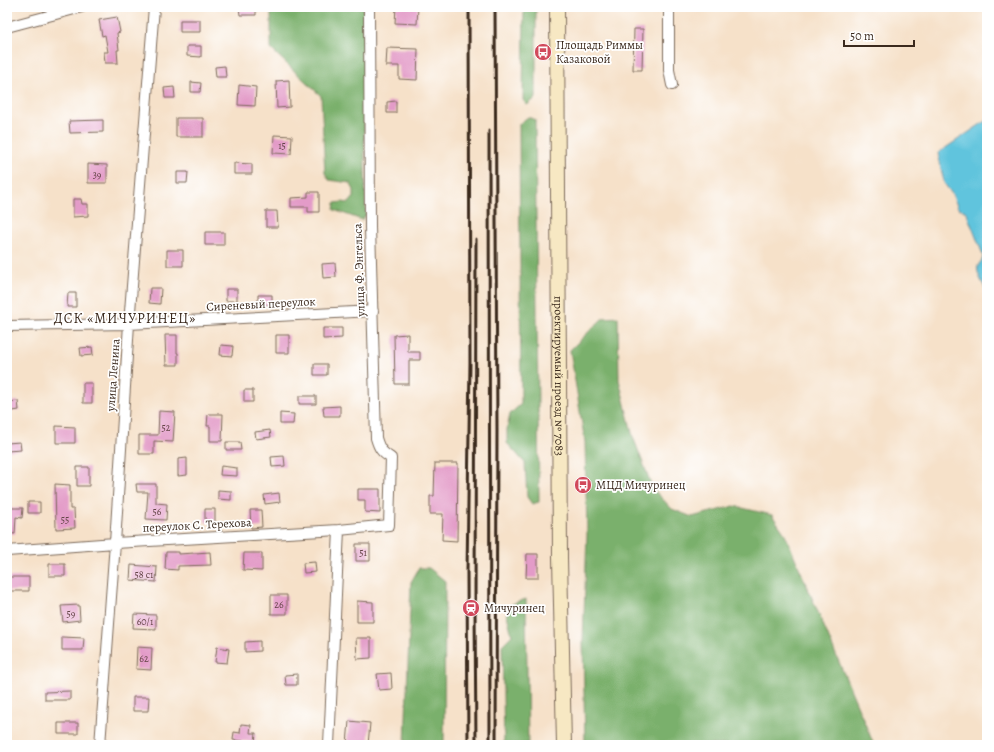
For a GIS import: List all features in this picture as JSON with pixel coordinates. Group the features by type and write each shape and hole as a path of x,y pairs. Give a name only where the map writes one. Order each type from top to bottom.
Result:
{"main road":[{"name":"проектируемый проезд № 7083","path":"557,7 560,558 564,745"}],"street":[{"path":"7,27 82,7"},
{"name":"улица Ленина","path":"100,745 129,324 154,7"},
{"name":"улица Ф. Энгельса","path":"368,7 370,227 376,438 379,447 384,454 390,458 389,526"},
{"path":"669,7 669,76 672,85"},
{"name":"Сиреневый переулок","path":"7,326 129,324 373,311"},
{"name":"переулок С. Терехова","path":"7,551 389,526"},
{"path":"329,745 339,530"}],"green space":[{"path":"271,7 363,7 366,215 362,220 334,210 335,203 349,203 354,197 354,190 350,183 329,180 325,173 321,96 271,49"},
{"path":"524,7 536,7 536,98 527,105 523,100"},
{"path":"528,117 535,120 539,502 532,504 527,497 525,463 507,443 507,429 510,414 521,404 519,124"},
{"path":"618,317 619,380 633,437 653,489 672,509 692,517 734,506 772,515 785,534 874,745 585,745 583,640 587,535 585,442 570,350 603,318"},
{"path":"419,568 429,568 445,581 444,745 405,745 411,582"},
{"path":"526,599 528,745 504,745 502,645 512,635 507,615 512,604"}],"water":[{"path":"987,120 987,291 980,278 977,268 983,255 967,214 965,211 958,208 952,194 944,183 938,153"}],"building":[{"path":"239,7 256,7 256,15 240,15"},
{"path":"396,7 418,7 417,24 395,23"},
{"path":"117,17 120,32 117,33 119,50 117,50 118,63 105,63 104,52 108,52 105,35 102,36 99,20"},
{"path":"180,20 200,20 200,32 180,32"},
{"path":"634,29 643,29 642,70 633,70"},
{"path":"187,46 201,46 201,57 187,56"},
{"path":"387,48 418,49 417,80 399,79 399,66 386,66"},
{"path":"225,66 226,77 216,77 215,67"},
{"path":"289,80 290,107 277,108 276,81"},
{"path":"191,82 201,83 200,92 191,92"},
{"path":"239,85 256,87 255,106 238,105"},
{"path":"174,87 175,98 165,98 164,88"},
{"path":"396,101 396,113 387,113 387,102"},
{"path":"176,118 203,118 203,137 176,137"},
{"path":"103,120 103,132 70,133 69,121"},
{"path":"274,135 292,136 291,154 273,153"},
{"path":"234,163 252,164 252,174 234,174"},
{"path":"88,164 107,165 107,183 88,183"},
{"path":"177,172 188,172 187,183 177,183"},
{"path":"308,192 319,192 319,212 308,212 308,207 291,207 291,198 308,197"},
{"path":"73,199 81,199 82,204 88,204 88,216 73,217"},
{"path":"266,211 277,211 278,227 266,227"},
{"path":"205,232 224,232 224,245 205,245"},
{"path":"167,250 183,250 183,266 167,266"},
{"path":"335,263 336,277 323,278 322,264"},
{"path":"150,288 161,288 160,304 149,303"},
{"path":"226,289 237,289 237,301 226,301"},
{"path":"68,293 76,293 76,307 67,307"},
{"path":"258,295 272,295 272,305 258,306"},
{"path":"323,328 342,328 342,338 323,339"},
{"path":"408,334 408,352 420,352 420,360 409,360 409,384 395,384 394,335"},
{"path":"165,335 177,335 178,365 166,365"},
{"path":"276,335 289,335 289,353 276,353"},
{"path":"221,345 233,346 232,356 220,355"},
{"path":"92,347 93,355 81,356 80,348"},
{"path":"314,364 327,364 327,375 314,375"},
{"path":"83,383 92,383 92,403 83,403"},
{"path":"244,390 253,390 253,402 244,402"},
{"path":"299,396 316,396 316,404 299,404"},
{"path":"18,401 19,410 7,412 7,402"},
{"path":"340,406 340,416 324,416 323,407"},
{"path":"159,411 175,412 173,442 154,441 154,454 139,454 139,435 158,435"},
{"path":"280,413 294,414 293,424 280,424"},
{"path":"208,414 223,414 222,441 210,441 210,426 207,426"},
{"path":"56,426 75,427 75,443 56,443"},
{"path":"270,430 271,437 256,439 255,432"},
{"path":"20,442 21,450 7,451 7,443"},
{"path":"226,442 240,442 241,450 226,450"},
{"path":"284,456 285,466 272,467 271,457"},
{"path":"187,458 187,475 178,476 178,459"},
{"path":"435,463 458,463 457,541 442,540 443,514 430,514 430,496 434,496"},
{"path":"221,466 237,468 237,476 220,475"},
{"path":"77,467 89,467 89,486 77,486"},
{"path":"55,484 70,485 70,509 74,509 75,528 56,529"},
{"path":"136,484 156,484 156,503 167,504 166,520 146,519 148,492 137,492"},
{"path":"358,489 380,489 380,513 365,512 365,500 358,500"},
{"path":"218,490 231,491 231,500 218,499"},
{"path":"279,493 280,502 265,504 264,495"},
{"path":"28,502 40,502 40,513 28,513"},
{"path":"7,508 23,508 22,518 16,517 15,534 7,533"},
{"path":"205,509 215,509 215,523 205,522"},
{"path":"250,510 261,510 262,527 251,528"},
{"path":"356,544 370,544 370,561 356,561"},
{"path":"166,552 179,552 179,554 210,552 211,565 178,566 178,570 165,569"},
{"path":"244,553 262,553 262,571 243,570"},
{"path":"527,554 538,554 538,578 526,578"},
{"path":"315,562 316,572 304,573 303,563"},
{"path":"49,564 65,564 65,576 49,576"},
{"path":"131,565 157,567 156,582 130,580"},
{"path":"9,577 29,577 29,591 8,591"},
{"path":"271,595 287,595 287,614 271,614"},
{"path":"357,601 373,602 373,622 357,622"},
{"path":"79,605 80,620 63,622 61,606"},
{"path":"134,614 156,615 156,629 133,628"},
{"path":"62,637 84,638 83,650 62,650"},
{"path":"356,638 371,638 371,658 357,659"},
{"path":"260,641 260,651 245,652 245,642"},
{"path":"137,647 152,648 151,670 136,669"},
{"path":"217,647 229,649 227,663 215,662"},
{"path":"391,673 392,689 379,690 377,674"},
{"path":"297,674 297,685 286,685 285,675"},
{"path":"70,691 70,700 45,700 45,692"},
{"path":"133,697 149,697 148,711 133,711"},
{"path":"349,721 370,723 368,745 347,744"},
{"path":"58,723 78,723 78,734 58,734"},
{"path":"241,724 251,725 250,733 256,733 255,742 233,740 234,732 240,733"}],"railway":[{"path":"468,745 467,572 470,362 469,7"},
{"path":"495,7 497,430 496,745"},
{"path":"489,131 490,745"},
{"path":"476,239 476,745"}],"place":[{"name":"Площадь Риммы Казаковой","path":"543,52"},
{"name":"МЦД Мичуринец","path":"583,485"},
{"name":"Мичуринец","path":"471,608"}],"district":[{"name":"ДСК «МИЧУРИНЕЦ»","path":"125,318"}]}
